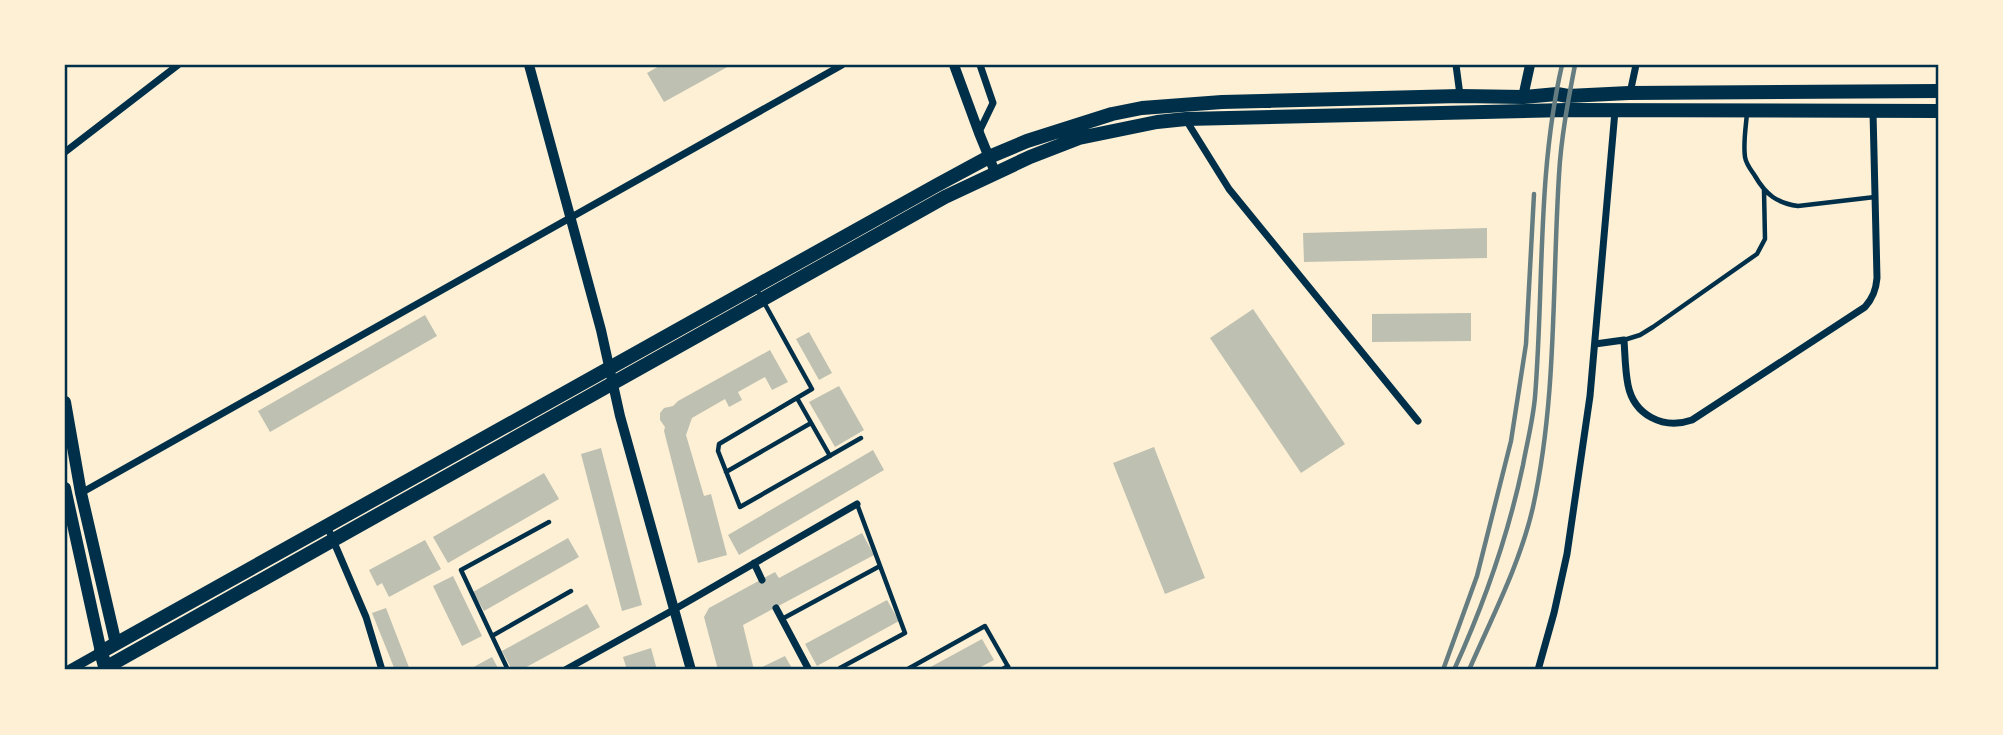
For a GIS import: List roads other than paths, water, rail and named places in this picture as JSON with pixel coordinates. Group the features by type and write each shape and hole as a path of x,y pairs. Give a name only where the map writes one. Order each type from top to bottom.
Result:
{"highway":[{"path":"1938,91 1557,94 1523,97 1222,102 1142,108 1088,121 1027,141 937,184 759,293 614,383 121,665 104,670 102,652 611,368 759,293 995,172 1079,138 1157,122 1186,119 1555,110 1938,111"},
{"path":"116,644 121,665"}],"main road":[{"path":"954,65 995,172"},
{"path":"65,405 81,493 116,644"},
{"path":"65,488 102,652 69,670"}],"street":[{"path":"65,152 178,65"},
{"path":"529,65 611,368 620,416 691,670"},
{"path":"81,493 842,65"},
{"path":"979,133 993,103 980,65"},
{"path":"1456,65 1460,96"},
{"path":"1523,97 1530,65"},
{"path":"1629,93 1636,65"},
{"path":"1538,670 1567,554 1590,396 1615,111"},
{"path":"1595,344 1624,340 1628,386 1640,408 1664,423 1681,424 1692,420 1856,313 1872,299 1876,290 1873,112"},
{"path":"1186,119 1229,189 1418,421"},
{"path":"565,670 857,503"},
{"path":"327,526 366,617 382,670"},
{"path":"754,563 762,580"},
{"path":"776,608 809,670"}],"lane":[{"path":"1747,112 1746,161 1763,190 1772,198 1798,206 1875,197"},
{"path":"1624,340 1653,327 1757,254 1765,239 1763,190"},
{"path":"759,293 812,389 719,444 718,451 740,508 861,438"},
{"path":"797,398 830,456"},
{"path":"726,472 811,423"},
{"path":"841,670 840,668 905,633 857,503"},
{"path":"508,670 461,570 549,522"},
{"path":"782,619 880,566"},
{"path":"492,636 571,591"},
{"path":"906,670 985,626 1009,668 1001,670"}],"railway":[{"path":"1454,670 1485,595 1502,544 1517,491 1531,423 1538,355 1548,147 1562,65"},
{"path":"1469,670 1521,549 1541,466 1550,383 1560,161 1575,65"},
{"path":"1443,670 1477,576 1511,441 1526,344 1534,194"}]}
